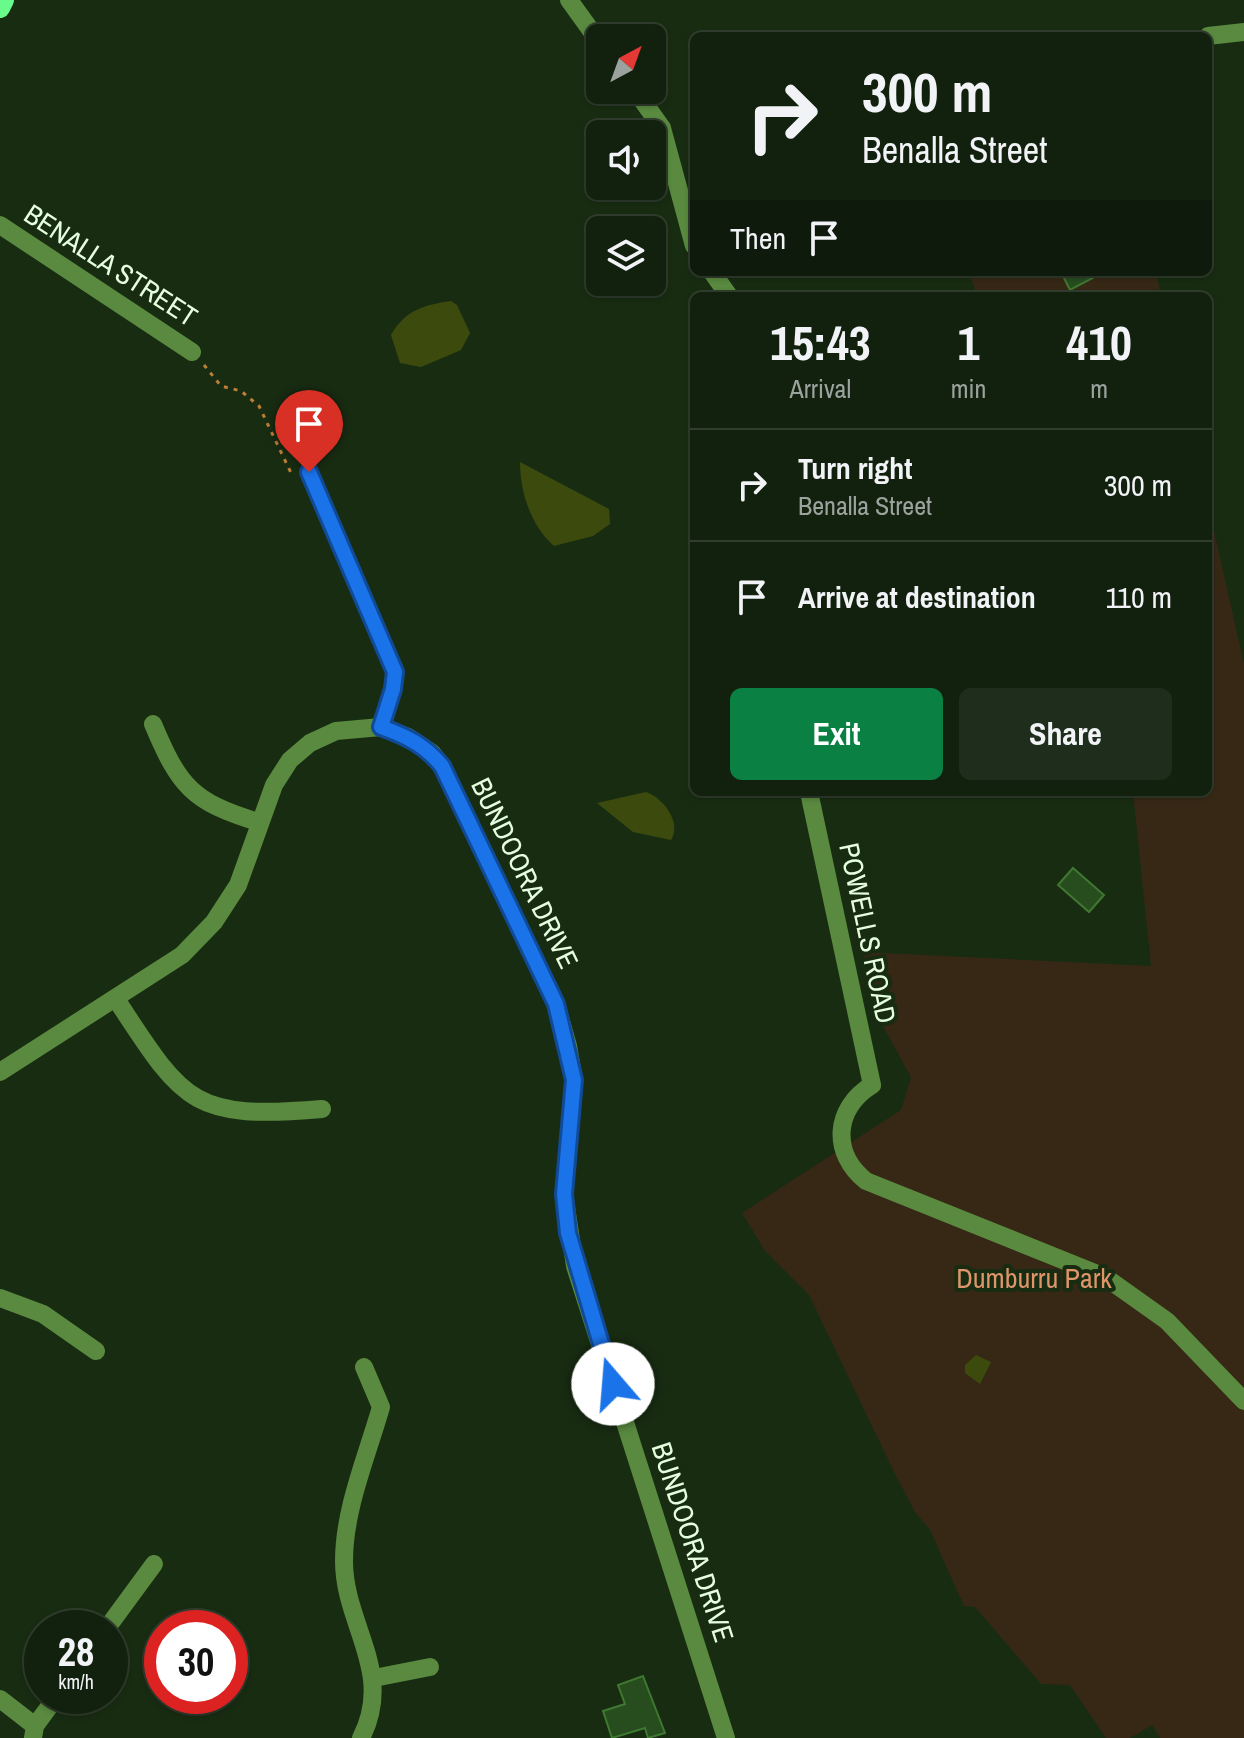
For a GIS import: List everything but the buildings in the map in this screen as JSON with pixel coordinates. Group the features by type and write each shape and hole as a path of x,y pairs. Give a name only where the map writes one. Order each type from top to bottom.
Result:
{"main road":[{"path":"0,8 4,0"}],"street":[{"path":"569,0 586,24"},
{"path":"1212,36 1244,32"},
{"path":"645,104 662,128 690,231"},
{"name":"BENALLA STREET","path":"0,225 192,352"},
{"path":"310,475 395,672 381,727"},
{"path":"153,724 170,766 188,790 226,812 258,822"},
{"name":"BUNDOORA DRIVE","path":"4,1063 116,999 182,955 214,922 238,885 258,822 274,785 290,760 310,743 336,731 357,726 381,727 408,737 432,753 442,766 556,1004 574,1080 564,1194 575,1266 726,1738"},
{"name":"POWELLS ROAD","path":"810,796 872,1085 856,1095 842,1127 841,1145 851,1168 866,1181 1105,1277 1167,1321 1244,1401"},
{"path":"116,999 163,1070 181,1089 200,1101 243,1112 322,1109"},
{"path":"0,1298 43,1314 96,1351"},
{"path":"361,1738 373,1703 374,1678 344,1563 347,1522 381,1407 364,1367"},
{"path":"120,1610 154,1564"},
{"path":"374,1678 430,1667"},
{"path":"0,1699 34,1732 46,1714"}],"path":[{"path":"192,352 221,386 241,391 259,406 292,475 310,475"}],"green space":[{"path":"970,276 1157,276 1160,292 976,292"},
{"name":"Dumburru Park","path":"1212,522 1244,664 1244,1738 1160,1738 1152,1725 1130,1738 1106,1738 1070,1685 1041,1684 975,1607 964,1606 930,1530 915,1512 895,1474 809,1295 765,1251 742,1213 901,1110 911,1077 884,1028 862,952 1151,966 1133,796 1212,796"}],"shaded area":[{"path":"451,301 457,305 470,333 461,350 421,367 400,363 391,335 396,327 416,310"},
{"path":"520,462 609,509 610,524 593,536 554,546 539,529 528,508"},
{"path":"646,792 659,800 669,812 674,826 671,840 633,832 597,803"},
{"path":"976,1355 991,1362 980,1384 965,1373 965,1365"}],"route":[{"path":"309,472 395,672 381,727 408,737 432,753 442,766 556,1004 574,1080 564,1194 568,1233 575,1266 613,1384"}]}
